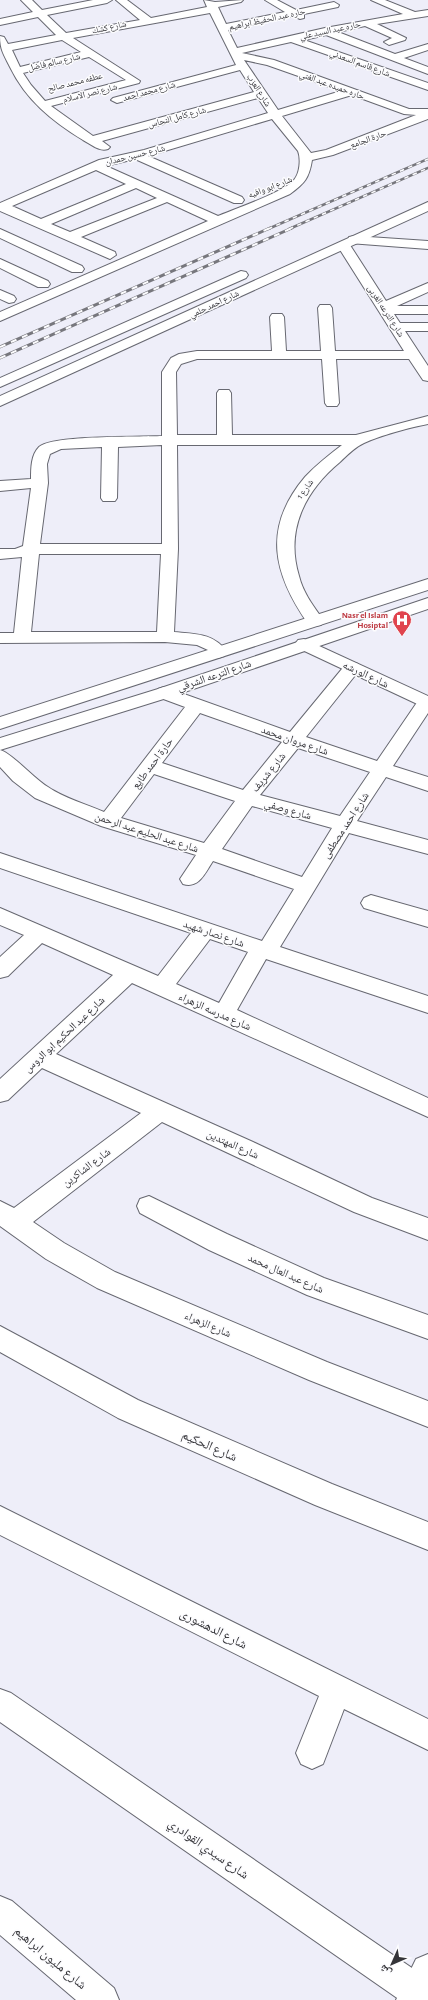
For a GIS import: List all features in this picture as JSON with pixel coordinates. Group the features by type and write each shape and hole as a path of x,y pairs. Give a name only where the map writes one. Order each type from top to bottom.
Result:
{"street":[{"path":"26,0 64,37 119,71"},
{"path":"0,22 40,14 81,2 107,0"},
{"path":"121,0 147,20"},
{"name":"شارع كشك","path":"3,43 64,37 181,14 212,5 238,0"},
{"path":"270,0 327,31 428,70"},
{"path":"324,0 401,38 390,42"},
{"path":"376,0 428,23"},
{"path":"81,2 111,27"},
{"path":"170,5 181,14"},
{"name":"شارع العزب","path":"212,5 234,53 262,93 275,115 304,150 306,157"},
{"name":"حاره عبد الحفيظ ابراهيم","path":"223,28 334,5"},
{"name":"حاره عيد السيد علي","path":"234,53 368,22 428,13"},
{"name":"شارع قاسم السعدني","path":"292,39 428,87"},
{"path":"394,58 426,41"},
{"path":"3,43 17,71 32,93 43,105 55,116 122,158"},
{"name":"شارع سالم فاضل","path":"17,71 92,53"},
{"name":"حاره حميده عبد الغني","path":"234,53 270,62 408,112 428,113"},
{"name":"شارع محمد احمد","path":"98,91 110,101 243,66"},
{"name":"عطفه محمد صالح","path":"105,74 119,71"},
{"name":"شارع نصر الاسلام","path":"43,105 133,82 134,80 119,71"},
{"path":"167,76 181,83"},
{"name":"عطفه محمد صالح","path":"32,93 46,89"},
{"name":"شارع حسين حمدان","path":"2,204 96,166 171,146 351,92"},
{"name":"شارع كامل النحاس","path":"92,140 138,127 173,121 202,110 262,93"},
{"path":"223,94 235,100"},
{"path":"191,102 202,110 234,127"},
{"path":"55,116 70,112"},
{"name":"حارة الجامع","path":"306,157 329,153 428,113"},
{"path":"126,120 171,146"},
{"path":"173,121 200,137"},
{"path":"135,155 238,200"},
{"path":"301,177 306,164 306,157"},
{"path":"96,166 219,221"},
{"name":"شارع ابو وافيه","path":"3,298 26,291 60,277 284,180 301,177"},
{"name":"شارع ابو وافيه","path":"0,317 294,187 301,177"},
{"path":"40,224 136,184"},
{"path":"70,237 167,198"},
{"path":"2,204 40,224 110,255"},
{"name":"شارع احمد حلمي","path":"0,402 428,206"},
{"path":"0,233 77,269"},
{"path":"349,242 428,245"},
{"name":"شارع الترعه الغربى","path":"349,242 385,309 428,377"},
{"path":"0,263 43,284"},
{"name":"شارع احمد حلمي","path":"0,383 256,268"},
{"path":"385,309 428,287"},
{"path":"325,308 332,403"},
{"path":"385,309 428,310"},
{"path":"277,318 279,356"},
{"path":"396,327 428,327"},
{"path":"165,637 170,549 171,440 169,372 174,362 186,356 197,355 414,355"},
{"path":"224,393 225,440"},
{"name":"شارع 1","path":"315,621 300,599 290,577 285,555 285,533 290,513 300,494 314,476 357,440 410,423 428,420"},
{"path":"22,638 30,549 40,483 40,456 44,450 51,446 61,444 171,440 357,440"},
{"path":"109,498 110,442"},
{"path":"0,486 40,483"},
{"path":"0,554 16,554 30,549 170,549"},
{"name":"شارع الترعه الشرقي","path":"0,723 428,584"},
{"name":"شارع الترعه الشرقي","path":"0,744 164,692 428,603"},
{"path":"0,638 165,637 200,640 214,646 218,652"},
{"name":"شارع الورشه","path":"304,644 427,703"},
{"name":"شارع شريف","path":"190,879 247,798 352,668"},
{"name":"شارع مروان محمد","path":"164,692 294,740 428,784"},
{"name":"شارع احمد مصطفى","path":"224,1014 264,950 307,886 344,825 427,703"},
{"name":"حارة احمد طايع","path":"108,821 151,766 196,704"},
{"name":"شارع عبد الحليم عبد الرحمن","path":"0,756 10,768 30,786 42,793 108,821 209,852 307,886"},
{"name":"شارع وصفي","path":"151,766 247,798 428,847"},
{"name":"شارع نصار شهيد","path":"0,860 428,1005"},
{"path":"370,903 428,919"},
{"name":"شارع مدرسه الزهراء","path":"0,916 128,974 224,1014 428,1108"},
{"path":"162,988 205,930"},
{"path":"0,970 40,933"},
{"name":"شارع عبد الحكيم ابو الروس","path":"0,1094 128,974"},
{"name":"شارع المهتدين","path":"40,1057 159,1112 245,1149 363,1205 428,1229"},
{"name":"شارع الشاكرين","path":"7,1217 159,1112"},
{"name":"شارع عبد العال محمد","path":"149,1206 218,1242 316,1287 428,1328"},
{"name":"شارع الزهراء","path":"7,1217 55,1252 106,1280 318,1370 428,1414"},
{"name":"شارع الحكيم","path":"0,1338 128,1409 325,1495 428,1536"},
{"name":"شارع الدهشورى","path":"0,1520 428,1735"},
{"path":"312,1753 337,1689"},
{"name":"شارع سيدي القوادري","path":"0,1704 420,1988"},
{"name":"شارع مليون ابراهيم","path":"0,1913 102,2000"}],"railway":[{"path":"268,229 428,159"},
{"path":"289,229 428,168"},
{"path":"0,347 270,228"},
{"path":"0,358 292,228"}],"place":[{"name":"Nasr el Islam Hosiptal","path":"402,637"}]}
